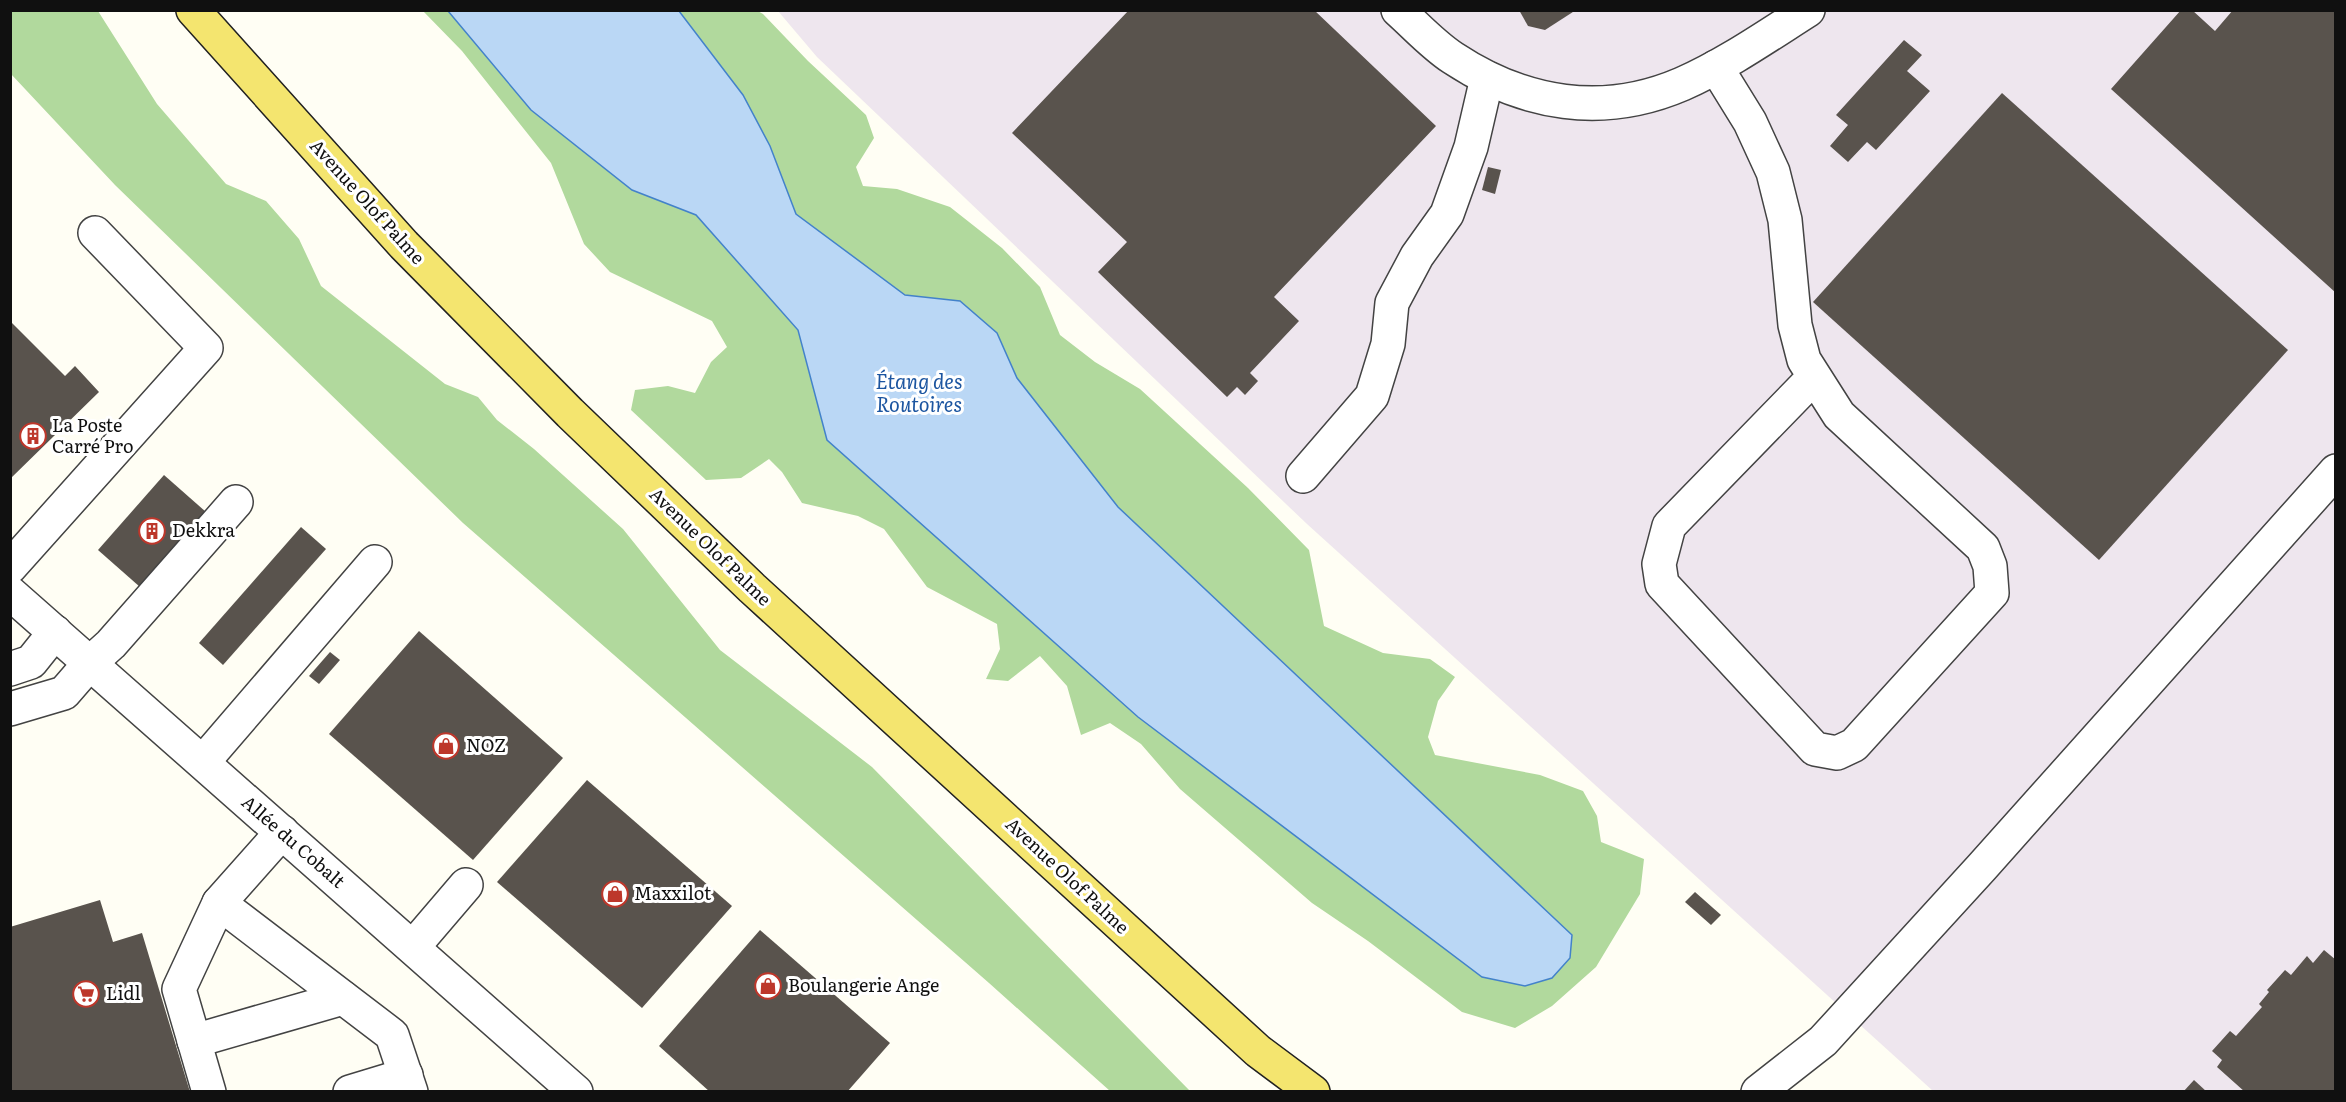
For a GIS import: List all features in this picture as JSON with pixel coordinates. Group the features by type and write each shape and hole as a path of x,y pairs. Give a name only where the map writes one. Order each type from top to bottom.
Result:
{"main road":[{"name":"Avenue Olof Palme","path":"193,10 404,245 570,413 752,588 1258,1051 1313,1092"},
{"name":"Avenue Olof Palme","path":"1258,1051 1280,1092"}],"street":[{"path":"1398,10 1451,57 1500,86 1546,100 1590,104 1620,102 1649,96 1681,84 1716,67 1808,10"},
{"path":"1716,67 1750,122 1773,172 1785,220 1795,325 1804,360 1839,415 1983,548 1990,566 1992,592 1854,745 1838,753 1815,749 1662,584 1659,564 1669,526 1814,377"},
{"path":"1303,476 1372,396 1388,344 1392,303 1417,256 1447,214 1471,147 1487,78"},
{"path":"10,567 206,348 95,233"},
{"path":"1758,1092 1823,1041 2336,471"},
{"path":"10,709 64,693 90,663 111,644 236,502"},
{"path":"203,762 375,562"},
{"name":"Allée du Cobalt","path":"10,593 576,1092"},
{"path":"10,669 31,662 55,632"},
{"path":"209,1092 179,989 219,903 282,832"},
{"path":"413,947 466,885"},
{"path":"219,903 392,1035 408,1083 350,1092"},
{"path":"194,1041 343,998"},
{"path":"1793,1092 1823,1041"}],"shaded area":[{"path":"778,11 2335,11 2335,1091 1933,1091 1307,524 817,57"}],"green space":[{"path":"11,10 98,11 157,104 226,184 266,201 299,239 321,286 445,384 478,397 497,420 534,449 623,529 720,650 872,767 1190,1091 1110,1091 463,523 115,185 11,74"},
{"path":"756,10 763,14 808,61 866,115 874,138 856,167 863,186 897,189 950,207 1002,248 1040,287 1060,335 1095,362 1140,389 1248,488 1309,550 1324,626 1383,653 1430,659 1455,677 1438,701 1428,737 1435,755 1540,775 1583,791 1597,816 1601,842 1644,859 1640,894 1596,967 1552,1006 1515,1028 1462,1012 1368,941 1312,903 1180,789 1141,744 1110,723 1081,735 1067,686 1040,656 1008,681 986,679 1000,649 997,624 927,587 884,529 858,516 802,503 782,472 769,459 741,478 706,480 631,410 635,390 668,386 695,393 711,362 727,347 712,321 610,272 584,244 551,163 462,51 423,11 448,11 531,110 632,190 696,215 798,330 827,440 1118,507 1017,378 997,333 960,301 905,295 796,214 770,146 743,95 679,11"}],"water":[{"name":"Étang des Routoires","path":"448,11 679,11 743,95 770,146 796,214 905,295 960,301 997,333 1017,378 1118,507 1572,935 1570,958 1552,978 1525,986 1482,977 1138,717 827,440 798,330 696,215 632,190 531,110"}],"building":[{"path":"1129,10 1314,10 1436,126 1274,297 1299,321 1250,373 1258,381 1245,395 1237,387 1227,397 1098,272 1127,242 1012,133"},
{"path":"1519,10 1576,10 1545,30 1528,26"},
{"path":"2181,10 2192,10 2215,31 2233,10 2336,10 2336,293 2111,89"},
{"path":"1904,40 1922,55 1907,71 1930,91 1876,150 1867,142 1848,162 1830,146 1848,125 1836,115"},
{"path":"2002,93 2288,350 2099,560 1813,302"},
{"path":"1488,167 1501,170 1495,194 1482,190"},
{"name":"La Poste Carré Pro","path":"10,321 65,376 75,366 99,392 10,479"},
{"name":"Dekkra","path":"164,475 206,512 140,587 98,550"},
{"path":"301,527 326,549 223,665 199,643"},
{"name":"NOZ","path":"419,631 563,758 473,860 329,734"},
{"path":"330,652 340,660 319,684 309,676"},
{"name":"Maxxilot","path":"587,780 732,906 642,1008 497,882"},
{"path":"1695,892 1721,915 1711,925 1685,902"},
{"name":"Lidl","path":"100,900 113,942 142,933 190,1092 10,1092 10,927"},
{"name":"Boulangerie Ange","path":"760,930 890,1043 847,1092 710,1092 659,1046"},
{"path":"2324,950 2336,960 2336,1092 2245,1092 2217,1067 2222,1060 2212,1051 2230,1031 2236,1036 2262,1007 2259,1004 2269,992 2267,990 2285,970 2291,975 2307,956 2313,963"},
{"path":"2194,1080 2207,1092 2183,1092"}],"place":[{"name":"La Poste Carré Pro","path":"33,436"},
{"name":"Dekkra","path":"152,531"},
{"name":"NOZ","path":"446,746"},
{"name":"Maxxilot","path":"615,894"},
{"name":"Boulangerie Ange","path":"768,986"},
{"name":"Lidl","path":"86,994"}]}
